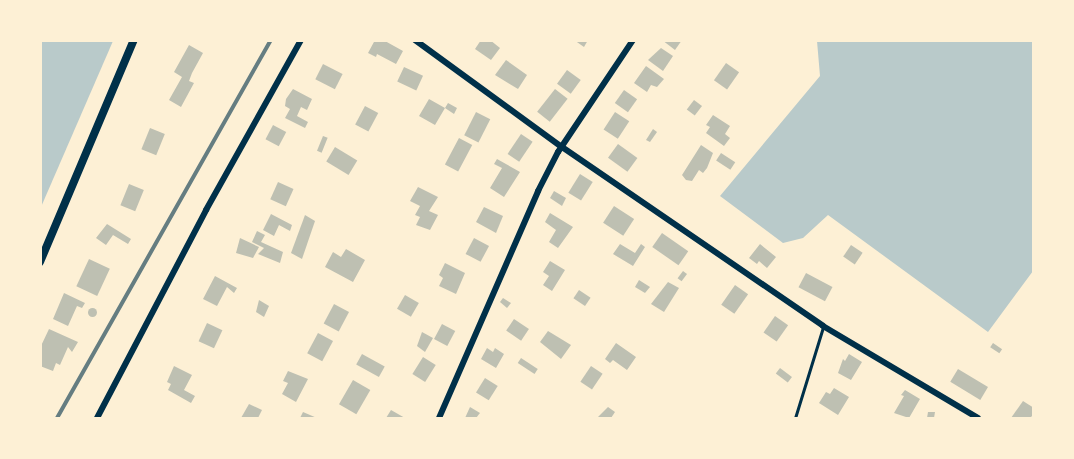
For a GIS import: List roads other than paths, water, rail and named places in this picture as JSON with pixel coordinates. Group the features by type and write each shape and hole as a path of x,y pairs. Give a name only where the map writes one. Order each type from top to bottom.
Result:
{"main road":[{"path":"40,262 135,40"}],"street":[{"path":"97,418 207,210 301,40"},
{"path":"415,40 562,147 824,326 978,418"},
{"path":"439,418 538,191 562,147 633,40"}],"lane":[{"path":"795,418 824,326"}],"railway":[{"path":"57,418 271,40"}]}
